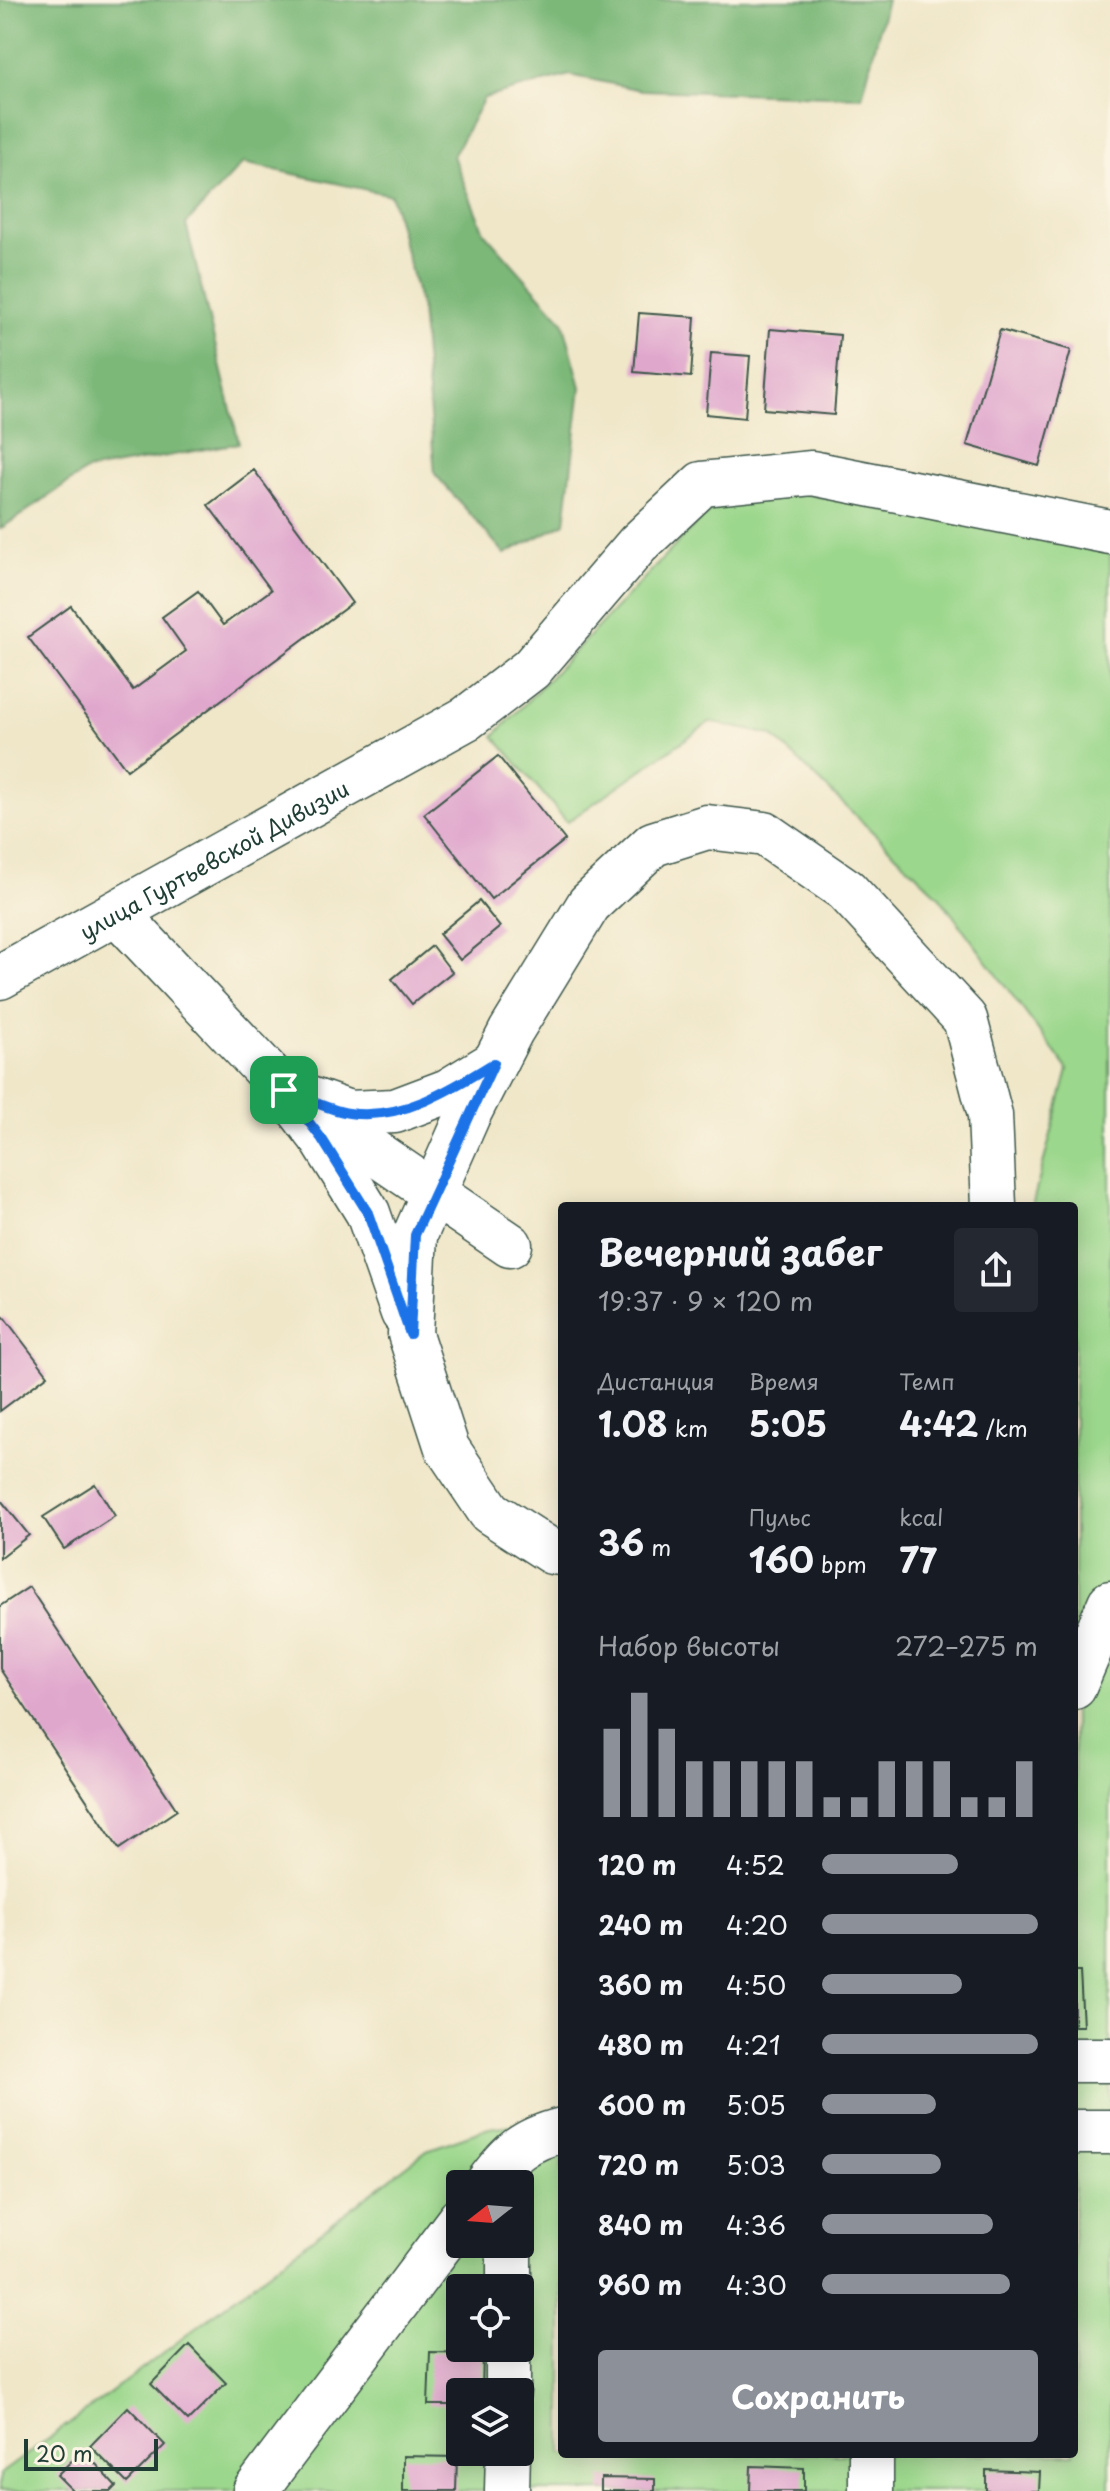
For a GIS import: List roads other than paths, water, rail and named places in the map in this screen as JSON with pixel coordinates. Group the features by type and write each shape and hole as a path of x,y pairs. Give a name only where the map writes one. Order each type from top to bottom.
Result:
{"street":[{"name":"улица Гуртьевской Дивизии","path":"0,977 429,742 531,669 638,544 702,484 812,473 1110,532"},
{"path":"410,1334 415,1235 494,1063 589,904 653,844 707,827 765,834 846,890 965,1019 990,1115 994,1202"},
{"path":"117,913 284,1090 322,1139 368,1213 447,1448 490,1512 552,1552 558,1553"},
{"path":"284,1090 349,1113 395,1111 448,1091 494,1063"},
{"path":"284,1090 510,1245"},
{"path":"1078,1678 1110,1603"},
{"path":"1078,2060 1110,2060"},
{"path":"506,2170 537,2137 558,2131"},
{"path":"1078,2132 1110,2132"},
{"path":"255,2491 446,2238"},
{"path":"871,2458 871,2491"},
{"path":"507,2491 508,2466"}]}
